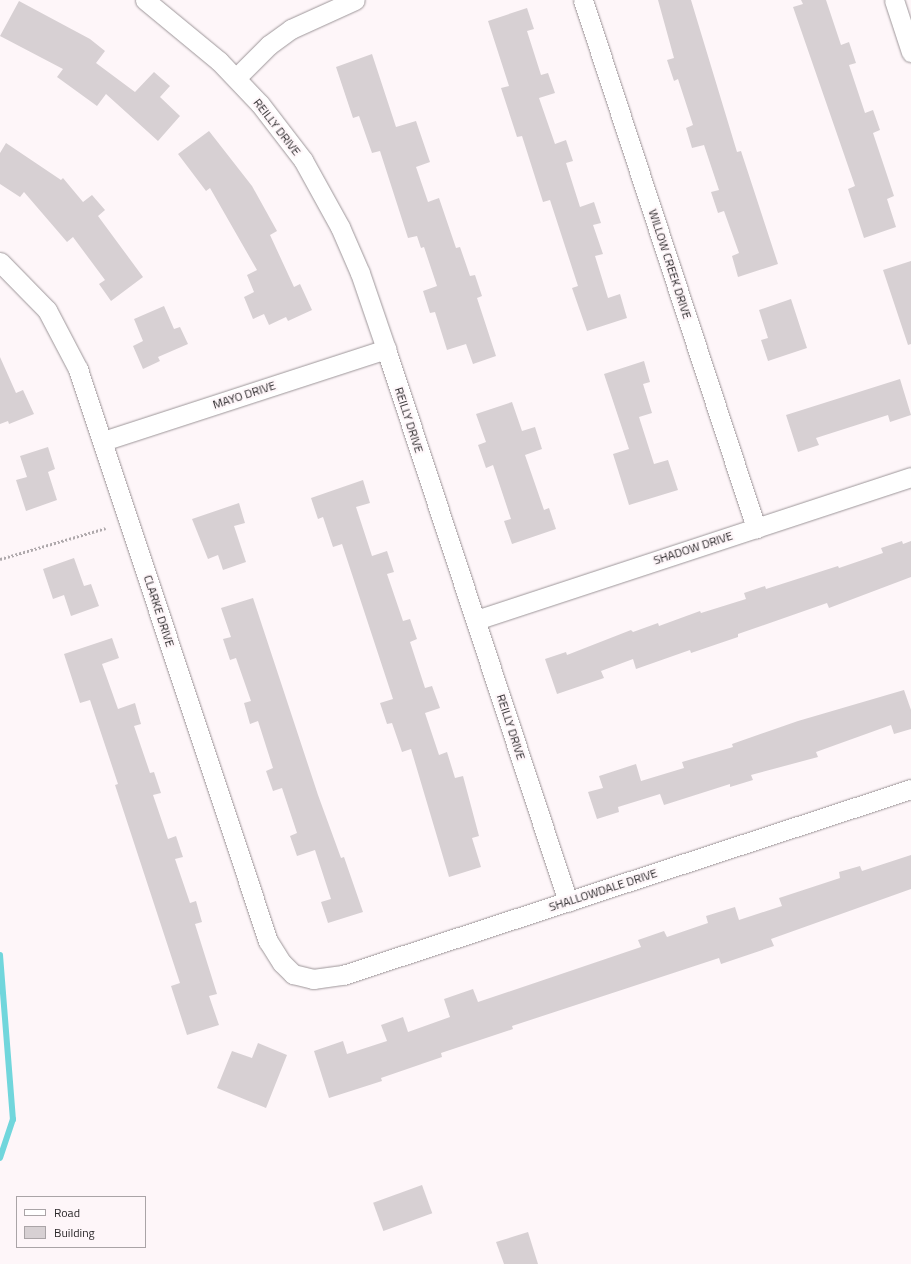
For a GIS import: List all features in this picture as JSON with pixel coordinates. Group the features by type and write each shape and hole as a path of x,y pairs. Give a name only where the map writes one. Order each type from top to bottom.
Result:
{"street":[{"name":"REILLY DRIVE","path":"145,0 236,78 298,154 323,194 360,273 568,902"},
{"path":"236,78 269,44 290,29 355,0"},
{"name":"WILLOW CREEK DRIVE","path":"583,0 756,528"},
{"path":"894,0 911,52"},
{"name":"CLARKE DRIVE","path":"0,262 23,283 58,328 78,369 268,941 282,963 293,974"},
{"name":"MAYO DRIVE","path":"103,441 386,349"},
{"name":"SHADOW DRIVE","path":"476,620 911,477"},
{"name":"SHALLOWDALE DRIVE","path":"293,974 313,979 343,975 911,789"}],"path":[{"path":"0,559 106,528"}],"building":[{"path":"658,0 691,0 737,152 741,151 778,264 738,277 732,256 739,253 724,211 718,213 711,192 719,190 704,145 692,148 686,128 693,125 678,79 674,81 667,60 674,58"},
{"path":"801,0 826,0 841,45 849,42 856,63 849,65 865,113 873,110 880,130 873,133 894,196 887,199 896,227 864,238 848,189 855,186 793,7 803,4"},
{"path":"19,1 90,39 105,51 96,63 135,92 154,72 170,86 160,97 180,116 158,141 106,94 97,106 57,77 63,69 0,36"},
{"path":"527,8 534,29 527,31 541,75 548,73 555,93 539,98 555,144 566,140 573,161 566,163 580,207 594,202 601,223 593,225 603,254 595,256 608,298 620,294 627,318 587,331 572,288 578,286 550,200 543,202 522,136 517,137 501,88 509,86 488,21"},
{"path":"372,54 396,127 416,121 430,162 416,167 428,202 439,198 456,248 460,247 470,276 475,275 482,296 477,298 496,356 473,364 466,344 447,350 435,312 430,313 423,291 437,286 424,247 421,248 417,236 408,238 380,151 372,153 359,116 353,118 336,67"},
{"path":"209,131 252,186 277,231 270,235 294,287 300,284 312,310 288,321 286,317 269,325 264,314 253,319 244,297 254,292 247,275 257,270 210,188 206,191 178,154"},
{"path":"6,143 61,180 63,178 83,202 92,195 105,210 98,216 143,277 111,301 99,284 105,280 73,237 67,242 24,192 20,197 0,184 0,153"},
{"path":"911,261 911,344 908,345 883,270"},
{"path":"791,299 807,348 768,361 761,340 768,338 759,310"},
{"path":"164,306 174,329 180,327 188,344 158,357 160,361 143,369 133,346 143,341 134,319"},
{"path":"0,357 16,393 23,390 34,414 9,424 8,421 0,424"},
{"path":"644,361 650,382 643,384 652,413 639,417 654,464 668,460 678,490 629,505 613,454 629,449 604,374"},
{"path":"900,379 911,415 890,422 888,415 816,438 819,445 798,452 786,415"},
{"path":"512,402 522,431 535,427 542,449 525,455 544,510 549,508 556,529 512,544 504,521 511,519 493,465 486,468 478,445 486,442 476,414"},
{"path":"48,447 55,469 48,472 57,500 26,511 16,480 27,477 20,456"},
{"path":"363,480 370,503 356,507 372,556 387,551 394,572 387,574 403,621 410,619 417,639 410,642 425,688 432,686 440,708 425,713 439,755 447,752 455,778 463,776 479,836 472,838 481,867 449,877 411,749 402,752 392,723 387,724 380,703 393,699 342,544 333,547 323,517 318,519 311,498"},
{"path":"239,503 245,523 234,526 246,562 223,570 218,555 208,559 192,519"},
{"path":"902,541 903,544 911,541 911,577 829,608 827,603 738,634 738,637 691,653 690,650 636,669 633,659 601,671 604,678 557,694 545,659 566,652 567,655 631,630 633,632 658,623 659,626 700,611 701,613 746,599 744,593 765,586 766,589 838,566 839,568 883,553 881,548"},
{"path":"74,558 84,586 91,584 99,606 71,616 64,595 53,599 43,569"},
{"path":"253,598 318,795 341,858 344,857 363,912 328,923 321,902 331,899 315,850 297,856 290,836 297,833 282,788 273,791 266,771 273,768 258,721 250,724 244,703 251,701 236,658 230,660 223,639 231,637 221,608"},
{"path":"112,638 119,658 102,664 118,709 135,703 141,724 134,726 150,773 154,772 161,793 153,795 168,839 176,836 183,857 175,859 190,903 196,901 202,922 195,924 217,994 209,996 219,1025 187,1035 171,986 180,983 115,785 118,784 90,700 80,703 64,654"},
{"path":"904,690 911,710 911,729 894,734 891,725 816,752 818,757 751,775 753,780 730,787 730,784 664,805 660,794 618,807 619,812 597,819 588,792 603,788 599,776 636,764 641,781 684,768 682,762 733,747 732,744 798,721"},
{"path":"911,855 911,889 771,939 774,946 721,964 719,958 512,1026 513,1029 441,1053 442,1057 381,1078 382,1081 329,1098 314,1051 343,1041 347,1054 387,1041 381,1025 403,1017 408,1032 450,1017 444,999 473,989 478,1002 641,947 638,940 664,931 667,937 708,923 706,916 735,907 739,920 782,906 779,898 840,878 839,872 860,866 862,871"},
{"path":"258,1043 287,1055 266,1108 217,1088 232,1051 252,1058"},
{"path":"422,1185 432,1213 383,1231 373,1203"},
{"path":"528,1232 538,1264 504,1264 496,1242"}],"waterway":[{"path":"0,955 13,1119 0,1158"}]}
